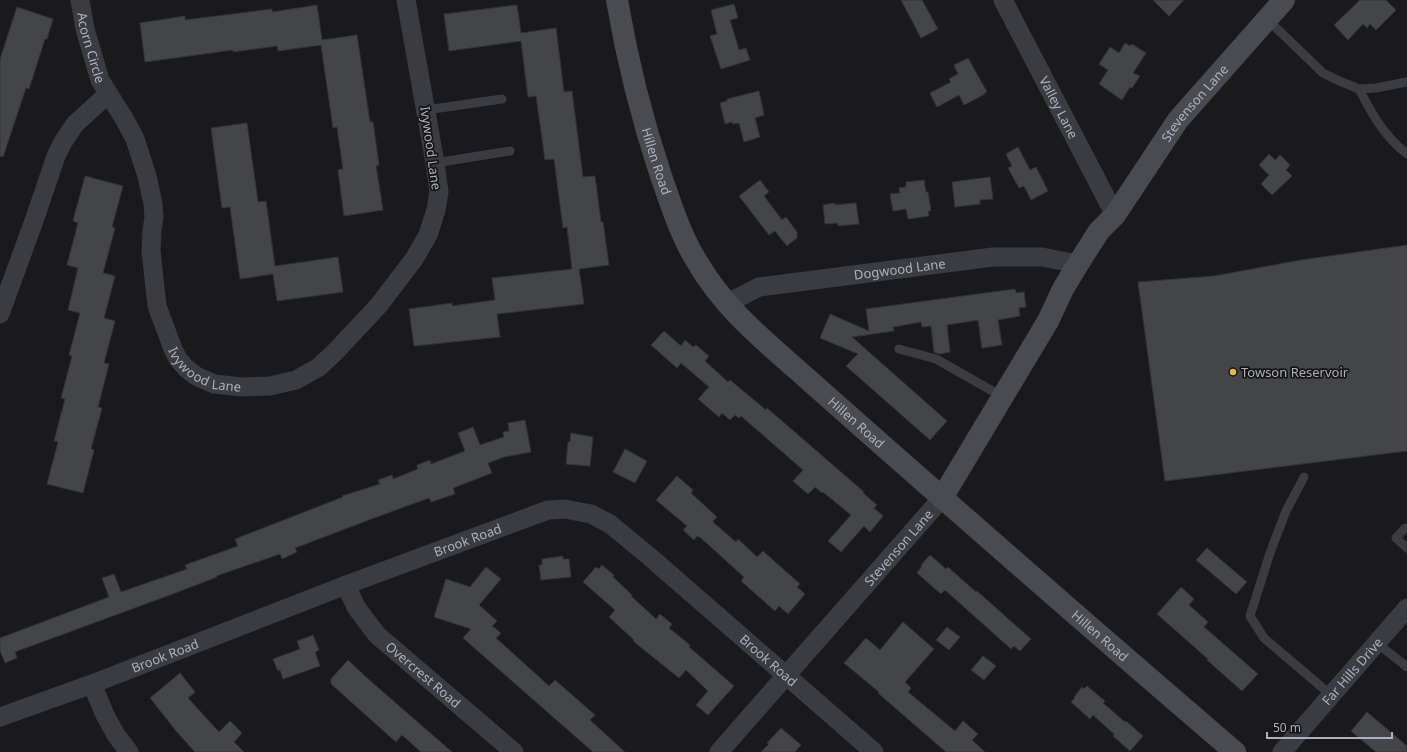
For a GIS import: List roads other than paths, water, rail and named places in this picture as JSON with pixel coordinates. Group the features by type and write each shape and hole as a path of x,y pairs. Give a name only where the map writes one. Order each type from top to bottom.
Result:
{"street":[{"name":"Acorn Circle","path":"80,0 85,29 94,63 100,80 108,94"},
{"name":"Ivywood Lane","path":"108,94 125,120 135,139 147,176 153,204 154,217 151,251 157,306 178,359 196,376 214,384 242,387 270,386 296,380 319,366 336,352 379,305 414,259 428,235 436,210 438,192 436,163 406,0"},
{"name":"Hillen Road","path":"617,0 622,32 640,106 669,200 681,230 695,258 711,285 726,304 748,327 942,498 1235,752"},
{"name":"Valley Lane","path":"1003,0 1115,215"},
{"name":"Stevenson Lane","path":"719,752 942,498 1048,321 1063,289 1099,231 1115,215 1178,120 1284,0"},
{"path":"0,314 60,149 75,124 108,94"},
{"name":"Stevenson Lane","path":"1048,321 1071,295 1107,237 1115,215"},
{"name":"Dogwood Lane","path":"726,304 759,287 993,258 1042,257 1078,264"},
{"name":"Brook Road","path":"0,717 92,684 346,585 548,510 565,509 591,514 610,524 874,752"},
{"name":"Overcrest Road","path":"346,585 356,607 378,635 514,752"},
{"name":"Far Hills Drive","path":"1282,752 1407,608"},
{"path":"92,684 105,715 116,735 129,752"}],"lane":[{"path":"1267,19 1323,73 1337,80 1358,88 1376,88 1407,82"},
{"path":"1358,88 1375,120 1396,145 1407,154"},
{"path":"426,110 502,99"},
{"path":"436,163 510,151"},
{"path":"899,349 936,359 1003,397"},
{"path":"1304,477 1286,511 1270,553 1250,616 1264,638 1331,696"},
{"path":"1405,528 1396,538 1407,548"},
{"path":"1377,643 1407,667"}],"place":[{"name":"Towson Reservoir","path":"1233,372"}]}
